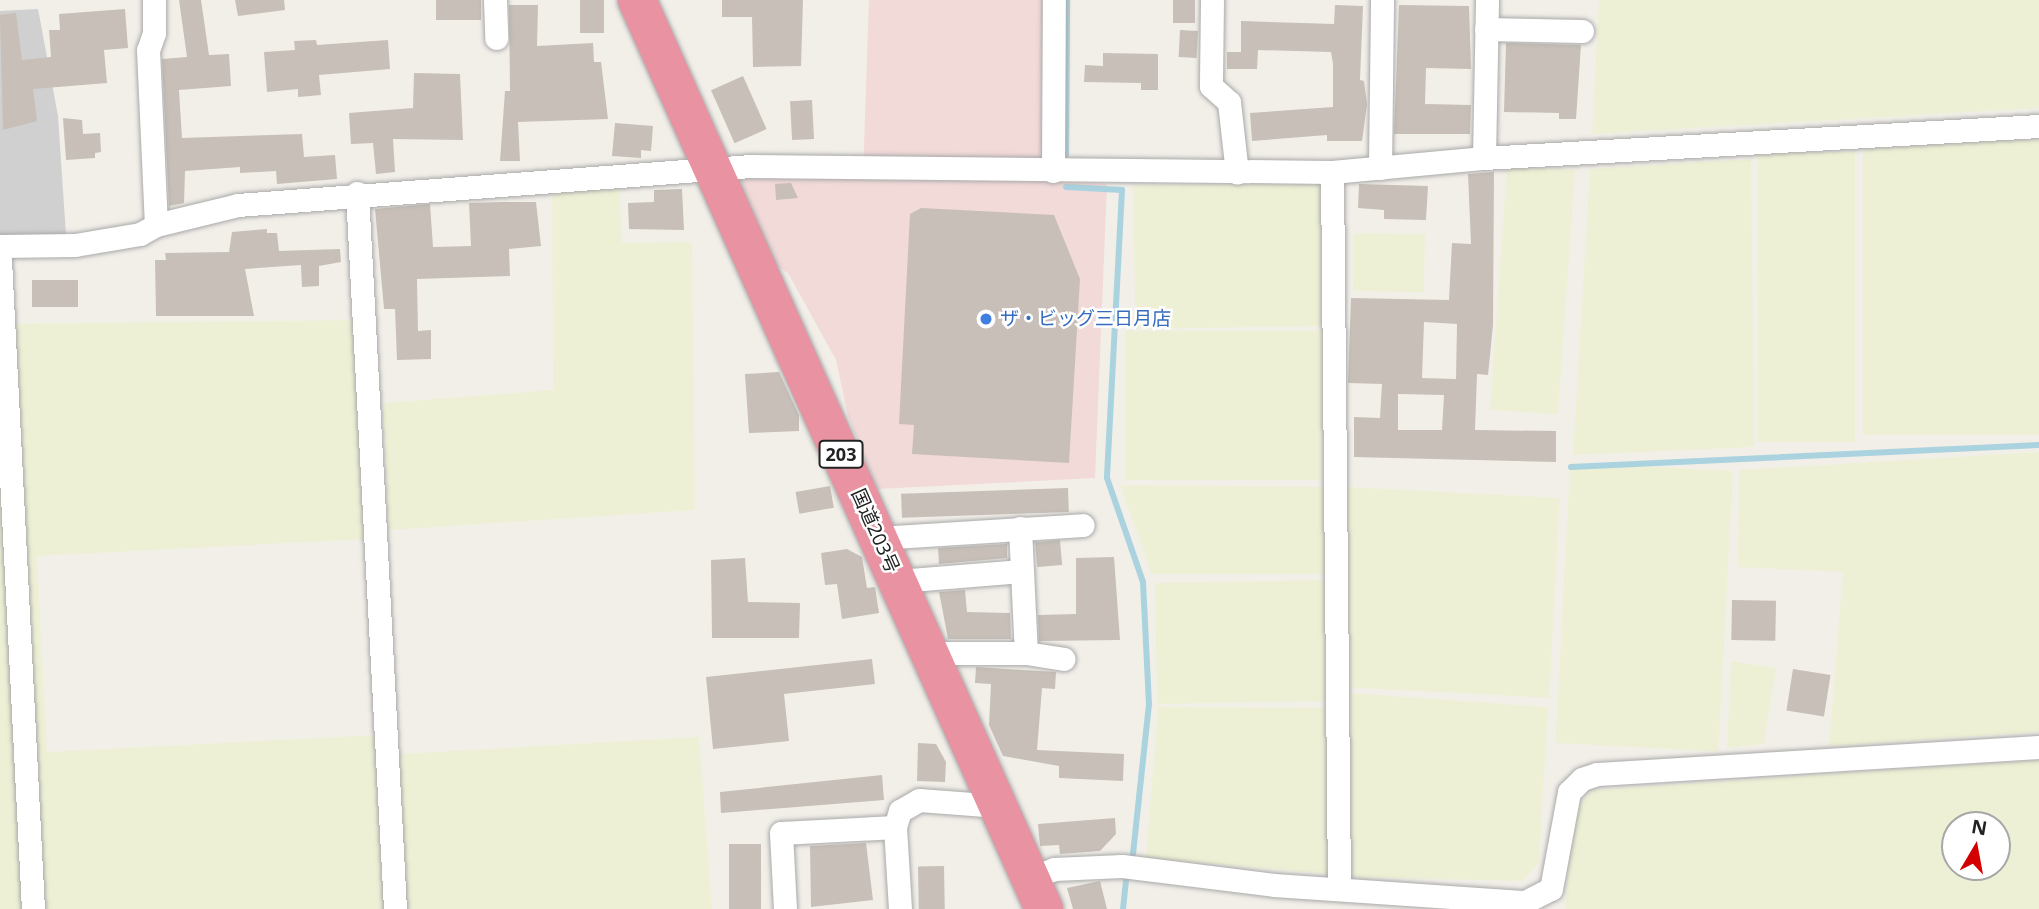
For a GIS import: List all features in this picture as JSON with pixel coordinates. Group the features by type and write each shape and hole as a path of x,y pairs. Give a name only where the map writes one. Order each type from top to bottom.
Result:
{"highway":[{"name":"国道203号","path":"636,0 1038,894"}],"street":[{"path":"154,0 154,33 148,50 156,225"},
{"path":"495,0 496,38"},
{"path":"1053,170 1054,0"},
{"path":"1212,0 1211,86 1229,102 1237,173"},
{"path":"1380,168 1382,0"},
{"path":"1484,158 1487,0"},
{"path":"1486,29 1582,31"},
{"path":"0,246 75,245 140,234 156,225 239,205 357,193 751,166 1332,172 1484,158 2039,126"},
{"path":"1332,172 1339,889"},
{"path":"357,193 395,909"},
{"path":"0,260 33,909"},
{"path":"878,538 1083,524"},
{"path":"1020,528 1026,653"},
{"path":"898,581 1022,571"},
{"path":"930,653 1026,653 1064,659"},
{"path":"1038,894 1054,869 1130,867 1339,889 1525,902 1539,898 1551,889 1557,871 1569,792 1582,779 1597,774 2039,747"},
{"path":"900,909 895,827 900,811 919,800 999,806"},
{"path":"785,909 781,833 895,827"}],"shaded area":[{"path":"869,0 1045,0 1044,181 1107,184 1095,478 877,489 848,416 836,360 788,273 771,262 735,185 741,176 863,175"},
{"path":"38,9 58,116 66,235 0,236 0,11"}],"green space":[{"path":"1599,0 2039,0 2039,108 1592,134"},
{"path":"1863,140 2039,140 2039,435 1863,435"},
{"path":"1758,152 1855,152 1855,442 1758,442"},
{"path":"1751,159 1754,447 1573,455 1590,169"},
{"path":"1507,165 1575,170 1558,414 1490,410"},
{"path":"1320,182 1323,326 1136,329 1133,185"},
{"path":"619,187 622,243 692,242 695,510 389,530 383,403 553,390 552,190"},
{"path":"1354,233 1425,234 1424,292 1353,291"},
{"path":"354,320 367,539 37,556 47,752 378,735 400,754 699,737 712,909 0,909 0,324"},
{"path":"1125,331 1322,331 1322,480 1125,480"},
{"path":"2039,452 2039,732 1829,746 1843,572 1738,567 1739,470"},
{"path":"1570,462 1733,471 1718,752 1556,743"},
{"path":"1120,485 1324,487 1325,574 1152,574"},
{"path":"1348,487 1560,498 1549,698 1338,687"},
{"path":"1325,580 1327,701 1157,704 1155,583"},
{"path":"1731,661 1776,668 1764,744 1727,748"},
{"path":"1349,693 1548,707 1539,862 1522,881 1350,877"},
{"path":"1158,707 1327,708 1329,874 1146,858"},
{"path":"2039,760 2039,909 1565,909 1573,811 1593,790"}],"building":[{"path":"179,0 201,0 209,55 229,54 231,86 179,90 182,138 302,134 304,157 335,155 337,179 277,184 276,171 240,173 240,167 185,171 184,203 169,206 162,59 187,57"},
{"path":"235,0 284,0 285,10 238,16"},
{"path":"436,0 481,0 481,20 436,20"},
{"path":"580,0 604,0 604,33 580,33"},
{"path":"722,0 803,0 801,66 753,67 752,17 722,17"},
{"path":"1173,0 1195,0 1195,23 1173,23"},
{"path":"509,5 538,5 537,46 593,43 594,62 601,62 608,119 518,122 520,161 500,161 505,91 510,91"},
{"path":"1335,5 1363,6 1360,80 1364,81 1367,104 1362,141 1327,141 1327,135 1252,141 1250,113 1333,107 1333,64 1331,52 1258,50 1257,69 1227,69 1227,52 1241,52 1241,21 1334,24"},
{"path":"1399,5 1469,6 1471,69 1426,68 1425,104 1471,105 1470,134 1394,134"},
{"path":"125,9 128,48 104,50 107,83 33,89 37,121 3,130 0,15 16,13 22,60 51,57 49,30 60,30 59,14"},
{"path":"1180,30 1198,31 1197,58 1179,57"},
{"path":"316,40 317,45 388,40 390,69 319,75 321,95 298,97 298,89 267,92 264,52 295,50 294,41"},
{"path":"1506,43 1581,45 1576,119 1559,119 1559,113 1504,112"},
{"path":"1103,53 1158,54 1158,90 1141,90 1141,83 1084,82 1085,65 1103,66"},
{"path":"414,73 460,74 463,140 393,139 395,172 376,174 373,143 351,144 349,113 413,108"},
{"path":"743,76 767,129 735,143 711,90"},
{"path":"812,100 814,139 792,140 790,101"},
{"path":"63,118 82,120 83,134 100,133 101,152 95,153 95,158 66,160"},
{"path":"615,123 653,126 651,151 641,150 641,158 612,156"},
{"path":"1494,172 1493,325 1488,375 1477,374 1475,430 1556,431 1556,462 1354,457 1354,417 1380,418 1382,384 1348,383 1351,298 1449,300 1452,243 1471,244 1468,174","holes":["1424,322 1457,324 1456,379 1422,378","1398,394 1444,395 1442,430 1398,430"]},
{"path":"791,183 798,198 776,200 775,184"},
{"path":"1359,184 1428,186 1426,220 1384,219 1384,210 1358,208"},
{"path":"682,189 684,230 629,229 628,203 654,202 654,190"},
{"path":"536,202 541,246 509,249 510,276 417,279 418,331 431,330 431,359 397,360 395,309 384,309 375,209 430,204 433,247 471,246 469,203"},
{"path":"921,208 1054,215 1080,279 1069,463 912,454 914,425 899,424 910,214"},
{"path":"267,229 267,233 277,233 279,251 340,249 341,262 319,266 319,286 302,287 301,265 245,269 254,316 156,316 155,260 166,260 165,253 229,252 232,232"},
{"path":"32,280 78,280 78,307 32,307"},
{"path":"779,372 799,415 799,431 749,433 745,374"},
{"path":"830,486 834,508 799,514 796,492"},
{"path":"1068,488 1069,512 902,518 901,494"},
{"path":"1060,540 1062,565 1037,567 1035,542"},
{"path":"1007,544 1007,558 939,564 938,548"},
{"path":"847,549 862,557 867,588 875,587 879,613 842,619 837,584 825,585 821,553"},
{"path":"1114,557 1120,640 1039,641 1038,615 1076,614 1076,558"},
{"path":"745,558 748,602 800,603 799,638 712,638 711,560"},
{"path":"965,590 967,612 1010,613 1011,639 948,639 939,592"},
{"path":"1732,600 1776,601 1775,641 1731,640"},
{"path":"872,659 875,684 784,694 789,741 713,749 706,677"},
{"path":"976,667 1056,672 1055,689 1042,688 1037,750 1124,754 1123,781 1059,778 1059,766 1003,756 989,725 991,684 975,683"},
{"path":"1793,669 1831,675 1824,716 1786,710"},
{"path":"918,743 936,744 946,762 945,782 917,781"},
{"path":"882,775 884,800 721,813 720,792"},
{"path":"1115,818 1116,834 1100,851 1060,854 1059,845 1040,846 1038,824"},
{"path":"866,843 873,900 811,907 810,846"},
{"path":"729,844 761,844 761,909 729,909"},
{"path":"918,866 944,866 945,909 919,909"},
{"path":"1100,881 1107,909 1073,909 1067,888"}],"waterway":[{"path":"1066,154 1067,0"},
{"path":"1066,187 1122,190 1107,478 1143,582 1149,704 1132,863"},
{"path":"1571,467 2039,445"},
{"path":"1123,909 1127,873"}],"place":[{"name":"ザ・ビッグ三日月店","path":"986,319"}]}
